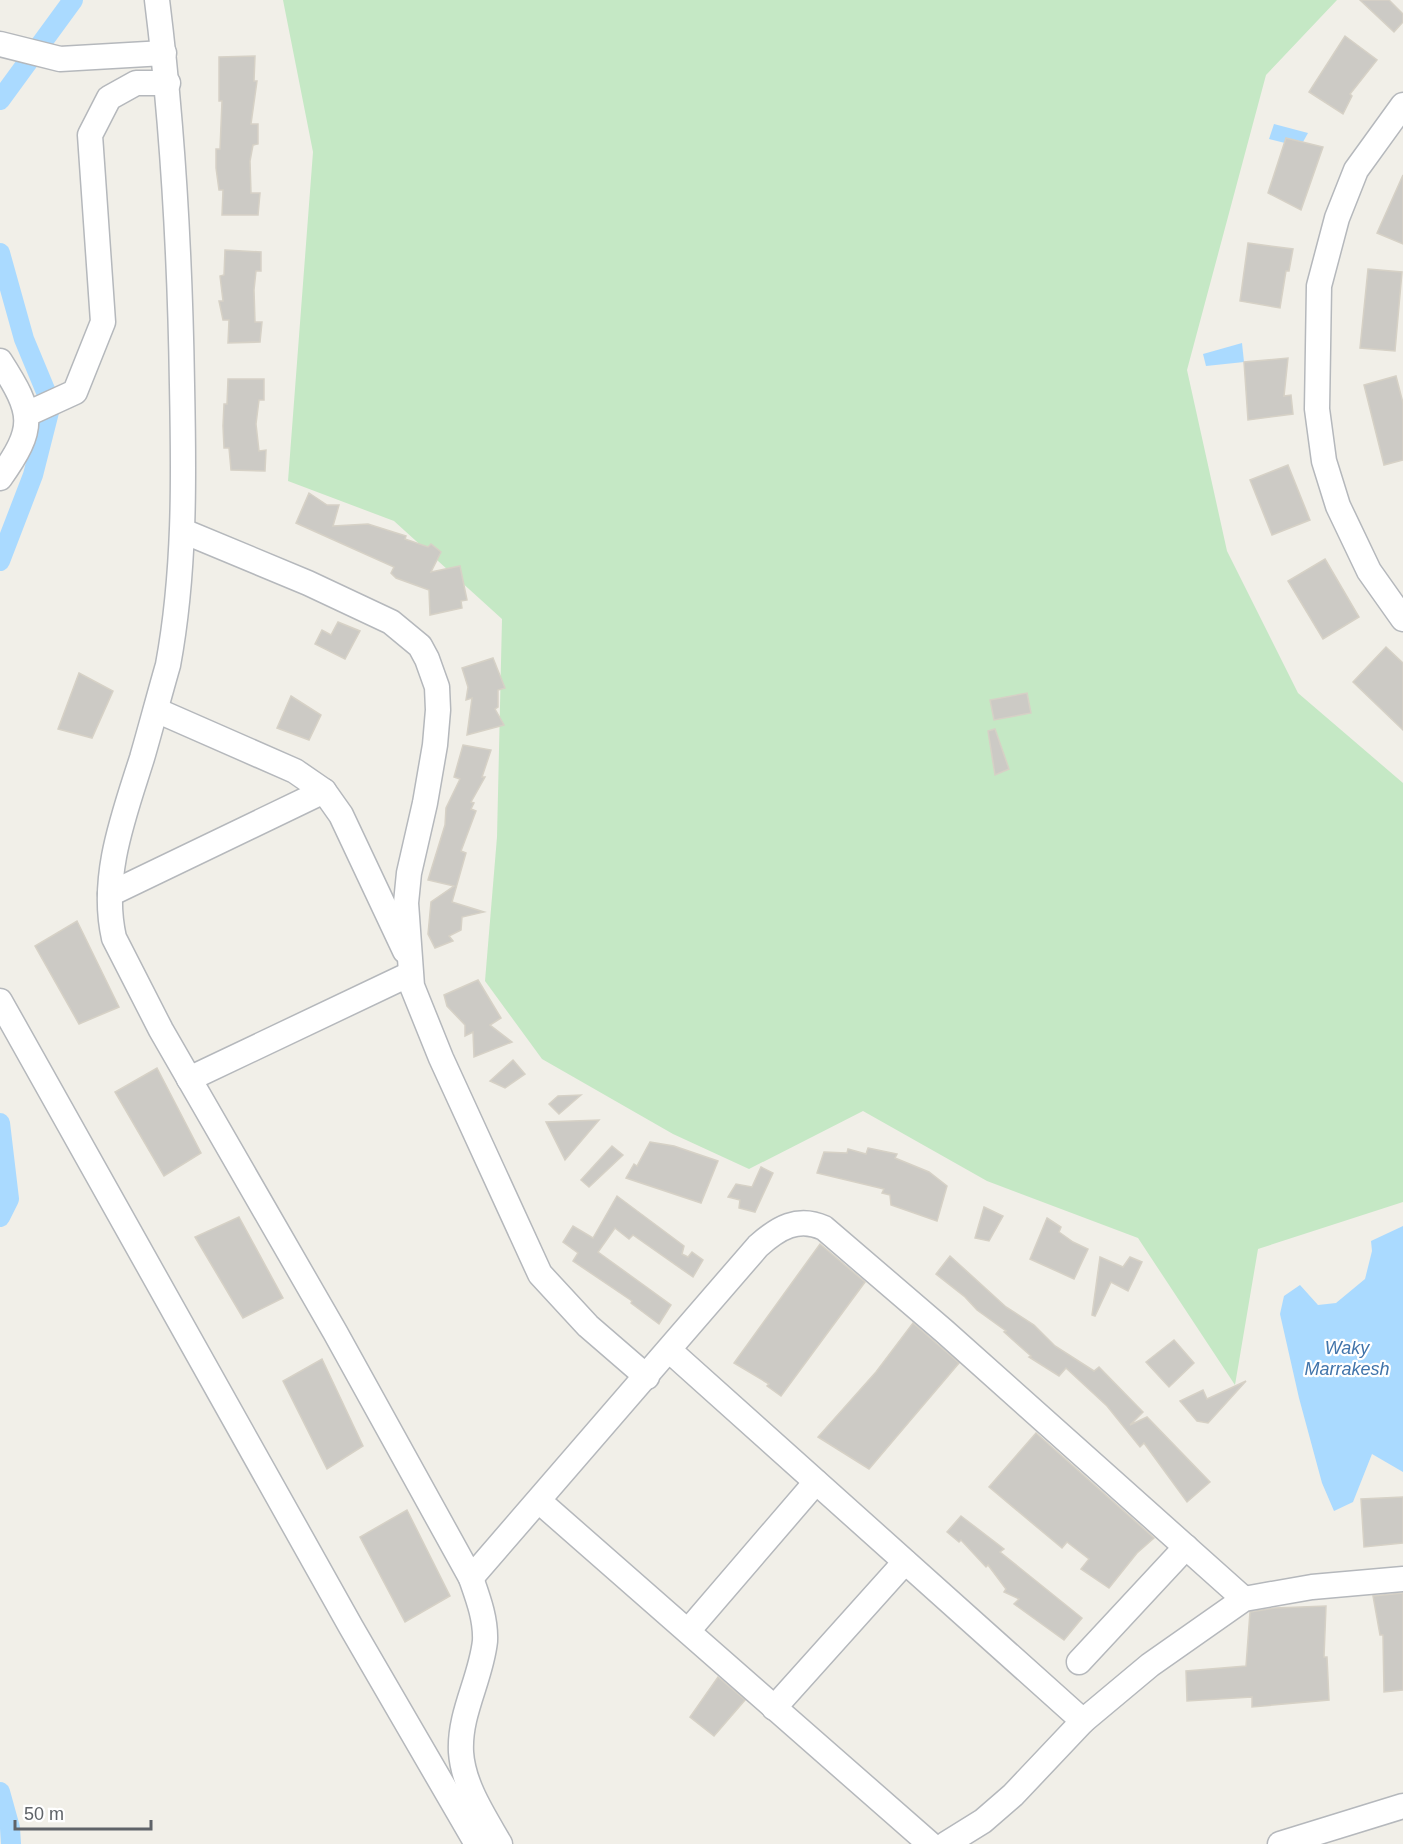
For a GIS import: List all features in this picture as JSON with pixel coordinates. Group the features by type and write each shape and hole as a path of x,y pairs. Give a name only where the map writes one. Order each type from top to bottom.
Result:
{"street":[{"path":"157,0 168,83 181,305 183,531 173,638 156,710 121,825 110,894 114,938 189,1079 471,1578 484,1622 484,1641 477,1677 466,1708 461,1754 477,1804 500,1844"},
{"path":"5,46 60,58 164,53"},
{"path":"28,414 75,392 103,322 90,135 109,98 136,83 168,83"},
{"path":"1403,105 1356,170 1337,218 1319,286 1317,409 1324,461 1338,506 1370,571 1403,619"},
{"path":"0,361 28,414 27,431 19,452 0,478"},
{"path":"183,531 308,583 391,622 420,646 427,659 437,687 438,710 425,803 409,873 405,903 409,967"},
{"path":"156,710 295,771 324,791 340,815 409,967 419,1005 441,1058 540,1274 557,1296 588,1326 647,1377"},
{"path":"110,894 324,791"},
{"path":"189,1079 409,967"},
{"path":"0,1001 351,1627 477,1844"},
{"path":"471,1578 768,1237 797,1222 824,1228 944,1331 1244,1599"},
{"path":"669,1350 1083,1721"},
{"path":"687,1632 816,1482"},
{"path":"539,1501 930,1844"},
{"path":"1079,1662 1186,1547"},
{"path":"774,1708 905,1562"},
{"path":"946,1844 983,1821 1013,1796 1083,1721 1150,1665 1244,1599 1312,1587 1403,1579"},
{"path":"1280,1844 1403,1806"}],"green space":[{"path":"283,0 1337,0 1266,75 1187,370 1227,551 1298,693 1403,783 1403,1202 1258,1249 1235,1385 1138,1238 987,1181 863,1111 749,1169 673,1134 542,1059 485,981 497,837 502,619 394,521 288,481 313,152"}],"water":[{"path":"1274,124 1308,133 1303,142 1287,138 1285,143 1269,139"},
{"path":"1242,343 1244,362 1206,366 1203,354"},
{"name":"Waky Marrakesh","path":"1403,1226 1403,1472 1372,1454 1353,1502 1334,1511 1322,1483 1299,1398 1280,1314 1284,1296 1300,1285 1318,1305 1336,1303 1365,1279 1372,1251 1371,1241"}],"building":[{"path":"1360,0 1389,0 1403,14 1403,22 1394,32"},
{"path":"1345,36 1377,60 1350,94 1352,96 1343,114 1309,92"},
{"path":"255,56 254,81 257,81 251,124 258,124 258,144 253,145 250,161 251,193 260,193 258,215 222,215 223,190 219,190 216,168 216,149 220,149 222,101 219,101 219,57"},
{"path":"1286,138 1323,147 1301,210 1268,193"},
{"path":"1403,175 1403,244 1377,233"},
{"path":"1248,243 1293,249 1289,271 1286,271 1280,308 1240,301"},
{"path":"225,250 261,252 261,271 256,271 254,290 255,322 262,322 260,342 228,343 229,320 223,320 219,301 223,301 220,276 224,275"},
{"path":"1368,269 1402,272 1395,351 1360,348"},
{"path":"1288,358 1284,396 1291,395 1293,414 1248,420 1244,362"},
{"path":"1396,376 1403,403 1403,460 1384,465 1364,385"},
{"path":"228,379 264,379 264,400 259,400 256,424 259,451 266,450 265,471 231,470 229,448 224,448 223,426"},
{"path":"1288,465 1310,520 1272,535 1250,480"},
{"path":"309,493 327,505 339,505 333,526 368,524 406,536 405,539 428,547 431,544 441,552 431,572 460,566 467,600 461,601 462,608 430,615 429,590 396,578 391,573 394,567 296,523"},
{"path":"1325,559 1359,617 1323,639 1288,581"},
{"path":"338,622 360,631 345,659 315,644 322,630 331,635"},
{"path":"1386,647 1403,663 1403,730 1353,682"},
{"path":"493,658 505,688 498,690 498,707 495,709 504,725 467,735 472,698 466,700 468,687 462,668"},
{"path":"79,673 113,691 92,738 58,729"},
{"path":"1027,693 1031,713 994,720 990,700"},
{"path":"291,696 321,715 309,740 277,728"},
{"path":"995,729 1009,769 995,775 988,731"},
{"path":"463,745 491,750 482,777 485,777 471,802 474,803 471,809 476,811 461,851 466,853 452,902 484,912 462,917 461,930 449,936 453,941 435,948 428,934 431,902 454,886 428,880 445,825 446,808 460,779 454,777"},
{"path":"77,921 119,1007 79,1024 35,946"},
{"path":"478,980 501,1018 490,1025 512,1042 474,1057 473,1032 465,1036 465,1025 447,1006 444,995"},
{"path":"513,1060 525,1074 505,1088 490,1081"},
{"path":"157,1068 201,1153 164,1176 115,1092"},
{"path":"581,1095 559,1114 549,1104 558,1096"},
{"path":"599,1120 565,1160 546,1122"},
{"path":"650,1142 674,1146 718,1161 701,1203 626,1178 634,1164 637,1166"},
{"path":"612,1146 623,1155 589,1187 581,1180"},
{"path":"868,1148 897,1154 895,1158 929,1172 947,1186 937,1221 891,1205 890,1195 882,1193 884,1189 817,1173 824,1152 847,1153 848,1149 866,1154"},
{"path":"761,1167 773,1173 755,1212 739,1208 740,1200 728,1197 736,1184 752,1187"},
{"path":"617,1196 684,1246 682,1254 688,1257 692,1252 703,1260 693,1277 633,1235 629,1239 615,1228 598,1252 671,1305 659,1324 631,1303 632,1301 573,1261 578,1253 563,1242 573,1226 593,1238"},
{"path":"984,1207 1003,1216 989,1241 975,1238"},
{"path":"239,1217 283,1298 243,1318 195,1237"},
{"path":"1047,1218 1061,1227 1059,1232 1088,1249 1074,1279 1030,1259"},
{"path":"820,1244 865,1282 781,1396 767,1386 769,1384 734,1363"},
{"path":"950,1256 1006,1307 1034,1325 1055,1346 1094,1371 1099,1367 1143,1412 1130,1425 1147,1417 1210,1482 1187,1502 1144,1443 1140,1447 1107,1406 1066,1368 1059,1376 1029,1357 1031,1356 1004,1332 1006,1331 977,1310 965,1297 936,1274"},
{"path":"1100,1257 1123,1267 1130,1257 1142,1262 1128,1291 1111,1282 1095,1316 1092,1315"},
{"path":"913,1323 959,1363 869,1469 818,1437 876,1372"},
{"path":"1174,1340 1194,1363 1169,1387 1146,1362"},
{"path":"322,1359 363,1446 327,1469 283,1381"},
{"path":"1246,1381 1208,1423 1197,1421 1180,1401 1203,1390 1207,1399"},
{"path":"1036,1433 1154,1538 1137,1553 1109,1588 1081,1569 1089,1559 1067,1542 1062,1548 989,1487"},
{"path":"1403,1497 1403,1543 1364,1547 1361,1499"},
{"path":"407,1510 450,1596 405,1622 360,1537"},
{"path":"961,1516 1004,1549 1000,1552 1082,1618 1064,1640 1014,1604 1019,1599 1004,1592 1006,1589 988,1565 986,1567 961,1540 959,1542 947,1532"},
{"path":"1403,1593 1403,1690 1384,1692 1383,1635 1380,1635 1373,1596"},
{"path":"1326,1606 1324,1657 1327,1657 1329,1700 1252,1707 1252,1697 1187,1701 1186,1671 1246,1666 1250,1612 1275,1608"},
{"path":"718,1677 745,1700 714,1736 690,1717"}],"waterway":[{"path":"0,100 73,0"},
{"path":"0,253 24,339 51,404 33,475 0,561"},
{"path":"0,1123 9,1199 0,1217"},
{"path":"0,1792 10,1828 11,1844"}]}
